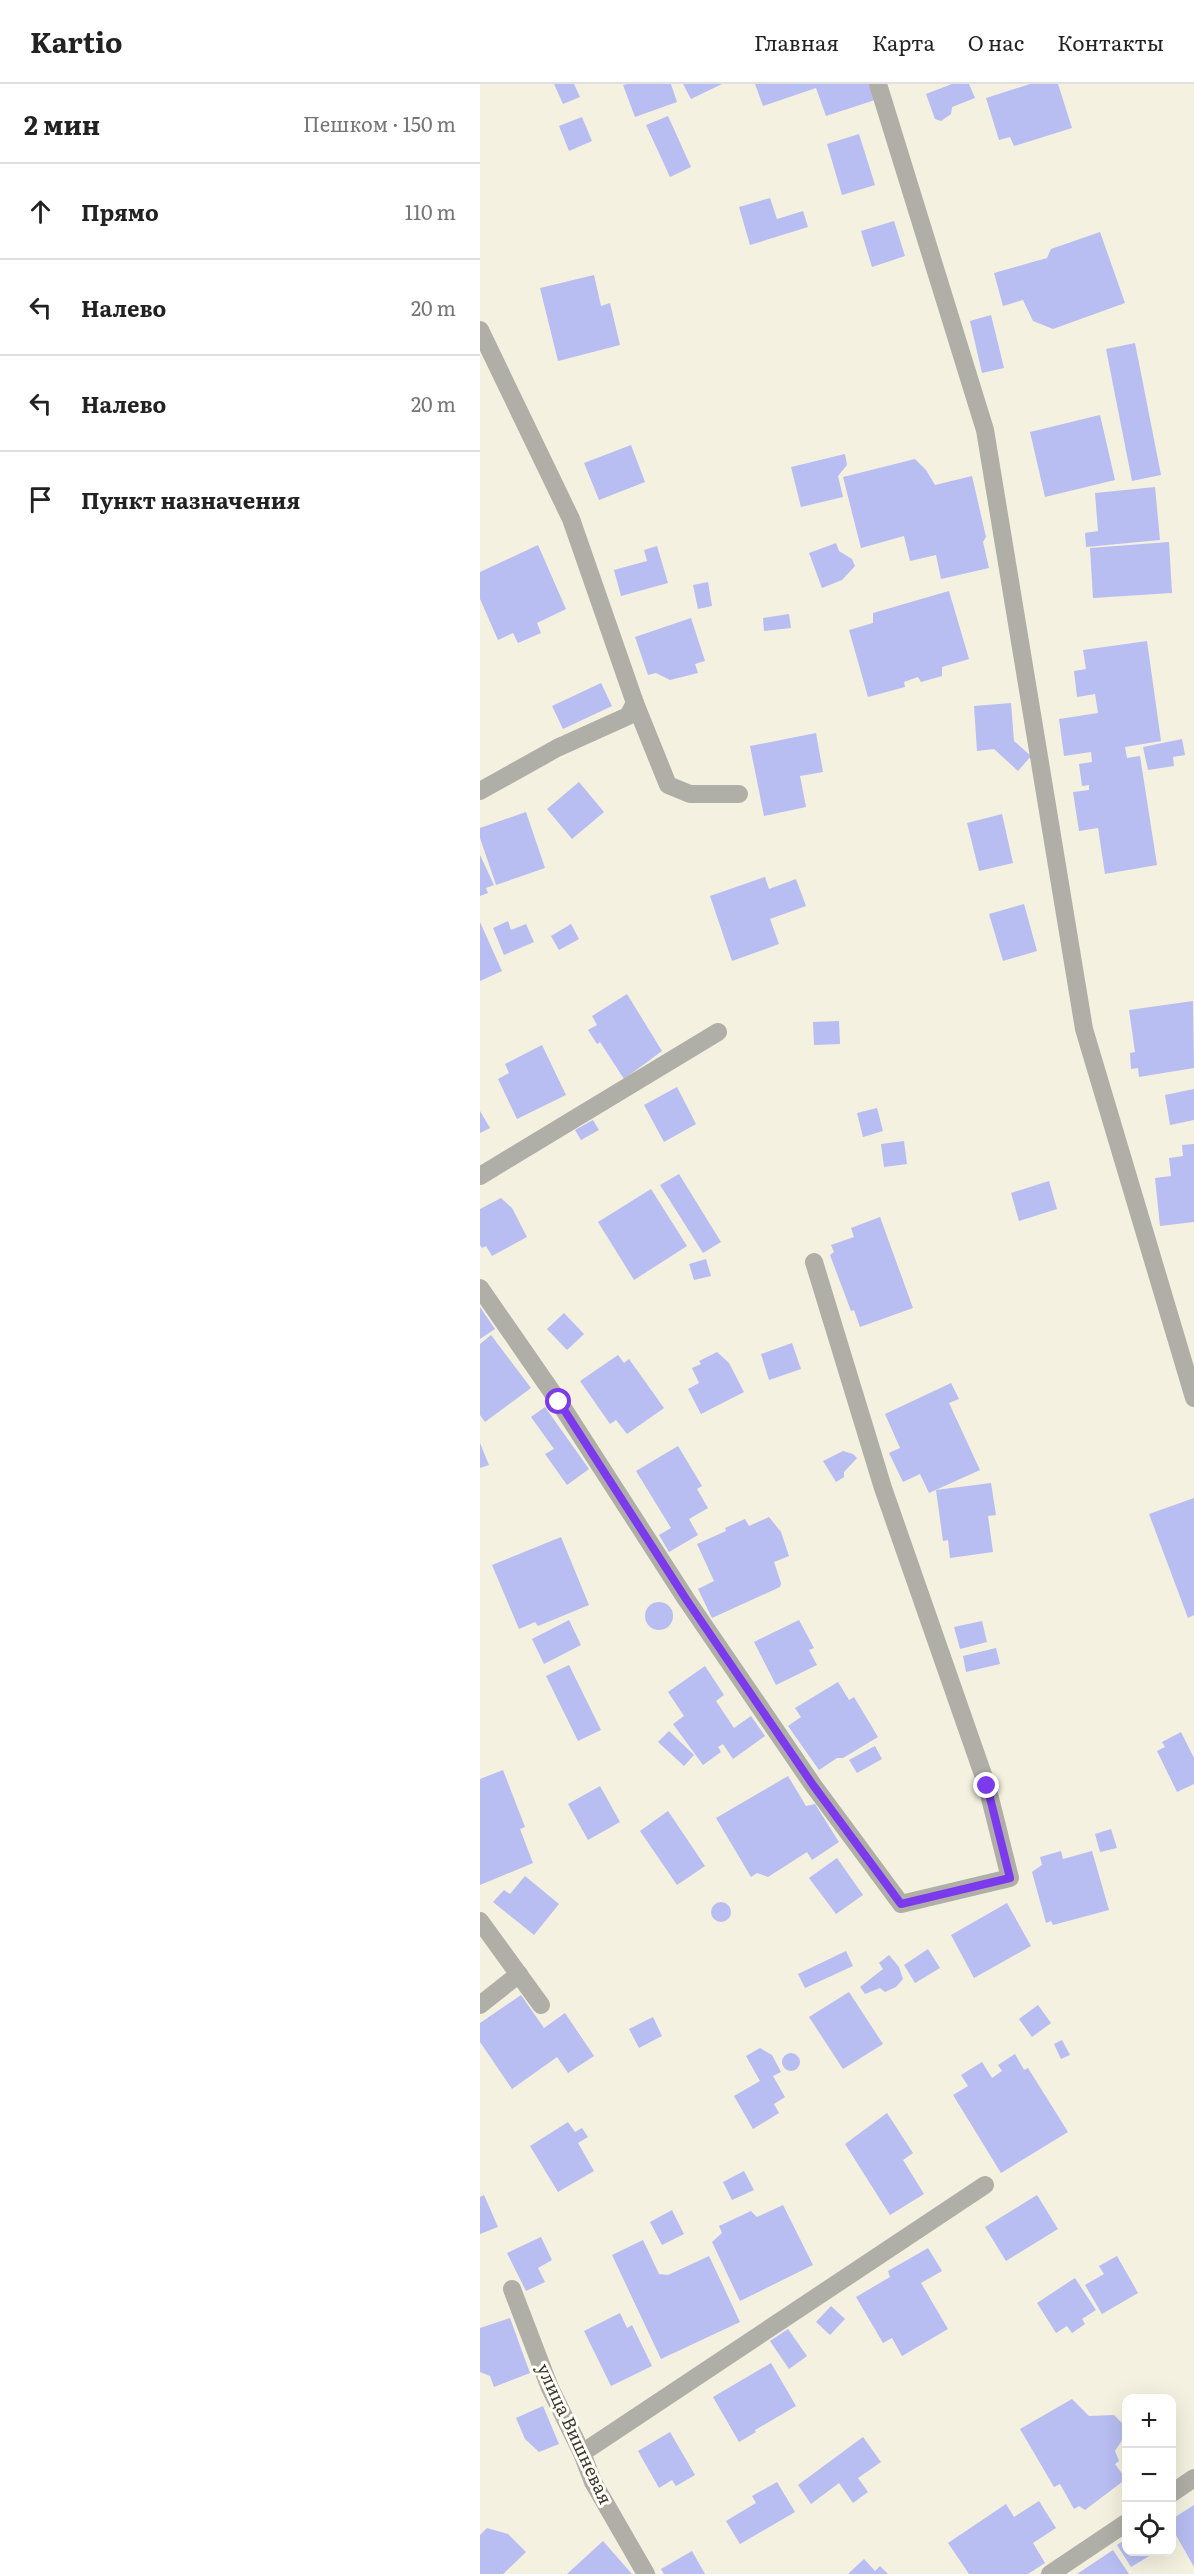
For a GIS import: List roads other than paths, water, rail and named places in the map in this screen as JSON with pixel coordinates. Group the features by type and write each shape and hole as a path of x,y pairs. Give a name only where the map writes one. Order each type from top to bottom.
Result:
{"street":[{"path":"878,84 985,430 1084,1029 1194,1398"},
{"path":"480,330 571,519 635,703 668,785 690,794 739,794"},
{"path":"480,791 557,748 628,716 635,703"},
{"path":"623,718 636,722 647,734"},
{"path":"480,1176 718,1032"},
{"path":"480,1288 559,1402 713,1638 813,1785 901,1904 1010,1878 987,1786 883,1488 814,1262"},
{"path":"480,1921 541,2005"},
{"path":"480,2006 519,1974"},
{"path":"582,2453 985,2185"},
{"name":"улица Вишневая","path":"512,2289 550,2388 582,2453 593,2482 646,2574"},
{"path":"1176,2490 1194,2478"},
{"path":"1050,2574 1122,2526"}]}
